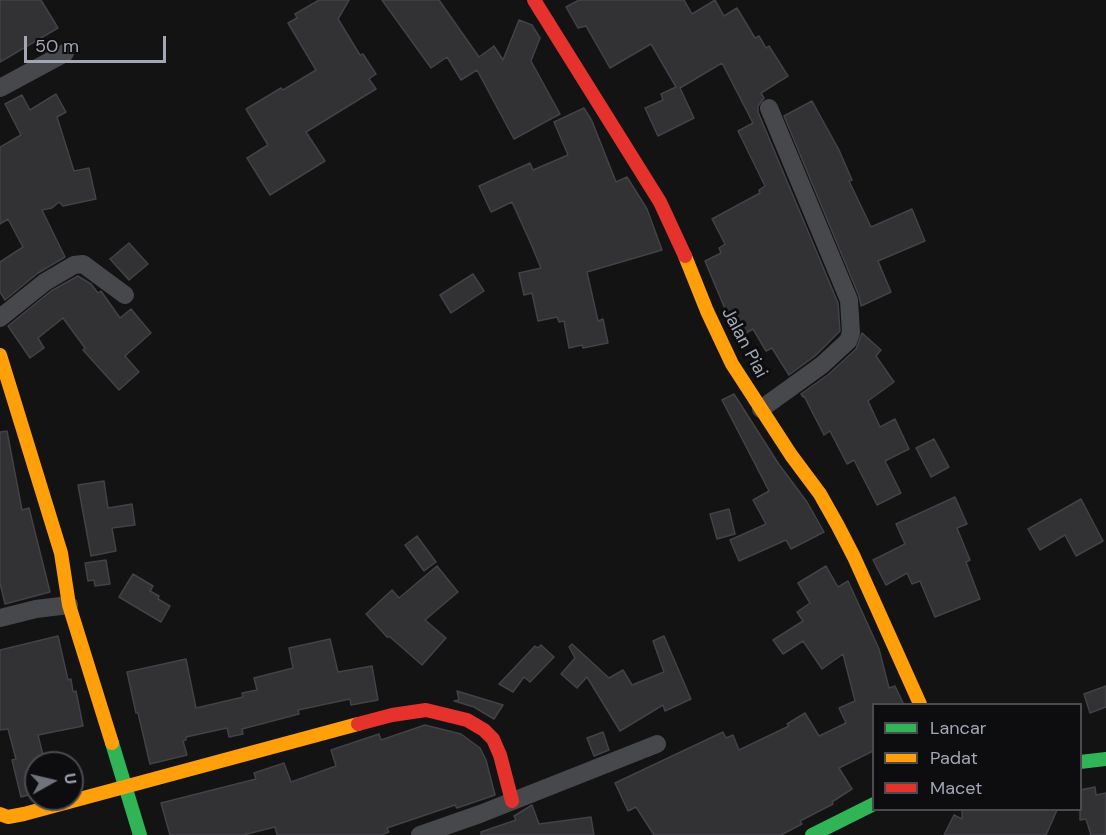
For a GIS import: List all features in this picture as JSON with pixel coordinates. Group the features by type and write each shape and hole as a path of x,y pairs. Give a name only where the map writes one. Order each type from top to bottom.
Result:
{"street":[{"name":"Jalan Piai","path":"534,0 660,202 685,255 706,311 732,364 820,494 838,526 854,556 919,703"},
{"path":"0,88 65,53"},
{"path":"761,409 822,365 848,341 851,333 849,300 769,108"},
{"path":"0,318 45,282 74,265 83,264 125,295"},
{"path":"0,355 61,553 69,605 140,835"},
{"path":"0,618 36,609 69,605"},
{"path":"0,814 8,817 392,715 426,710 467,720 484,730 493,739 500,755 512,801"},
{"path":"420,835 657,744"},
{"path":"1082,762 1106,759"},
{"path":"812,835 872,805"}],"building":[{"path":"0,0 41,0 58,28 0,62"},
{"path":"319,0 349,0 338,19 360,55 363,54 376,74 369,79 376,89 306,132 325,161 270,195 247,158 268,145 246,109 316,70 288,23 297,18 295,14"},
{"path":"382,0 439,0 479,57 494,46 503,60 519,20 532,25 540,38 531,61 560,114 514,139 477,70 461,80 447,57 431,68"},
{"path":"579,0 684,0 692,14 715,0 724,16 737,8 755,38 759,36 766,48 769,46 788,76 761,93 764,98 758,106 758,112 838,303 840,331 815,356 789,375 772,348 766,351 753,329 741,336 728,316 705,261 721,253 719,248 725,244 712,219 760,193 759,190 765,186 738,131 753,123 722,63 680,88 694,118 658,136 645,108 663,100 661,94 676,87 651,44 610,68 586,26 578,28 566,7"},
{"path":"56,94 66,112 57,117 74,171 89,168 96,199 63,206 59,202 52,208 42,210 65,257 38,273 5,300 0,292 0,262 23,247 8,219 0,224 0,147 21,135 5,104 22,95 30,110"},
{"path":"812,101 839,150 852,180 849,181 871,227 912,209 925,241 878,261 891,292 861,306 859,296 784,116"},
{"path":"584,108 592,121 616,182 627,177 647,209 662,250 587,272 598,321 603,319 608,343 569,348 564,321 559,322 557,317 538,321 532,293 524,295 519,273 541,268 512,202 491,212 479,186 530,163 533,170 568,155 554,122"},
{"path":"129,243 148,264 129,280 110,259"},
{"path":"473,274 484,291 451,313 440,295"},
{"path":"78,276 91,284 98,293 101,291 120,318 131,309 151,333 125,356 139,372 119,390 83,350 85,348 63,318 38,338 44,348 30,358 8,326 51,291"},
{"path":"862,333 881,350 876,356 894,382 868,401 880,427 895,419 909,449 885,461 901,493 877,505 854,460 847,464 830,431 824,435 801,394 829,374 856,349"},
{"path":"734,394 778,463 807,502 824,532 791,549 786,540 739,561 730,540 766,524 753,500 769,491 722,400"},
{"path":"7,431 22,510 29,508 50,592 5,604 0,583 0,432"},
{"path":"934,439 949,467 931,477 916,448"},
{"path":"104,481 108,508 132,504 135,525 112,528 116,551 91,556 78,485"},
{"path":"955,497 967,524 957,528 970,560 966,562 980,599 935,617 920,581 912,584 907,573 886,585 873,560 905,544 896,524"},
{"path":"1081,499 1103,541 1076,556 1065,535 1040,550 1028,529"},
{"path":"729,509 735,534 717,539 710,514"},
{"path":"417,536 436,562 424,571 405,545"},
{"path":"106,560 110,584 95,586 94,580 88,581 85,563"},
{"path":"437,566 458,592 425,620 446,638 422,665 390,637 387,637 366,614 392,590 399,598"},
{"path":"826,566 838,587 848,581 879,649 889,688 895,686 903,703 872,703 872,752 839,768 852,789 832,802 833,804 800,821 802,824 781,835 654,835 636,807 628,811 615,783 723,732 726,738 733,735 739,750 789,726 787,724 805,713 819,736 846,723 839,708 855,701 843,654 822,669 803,641 783,654 773,640 803,621 797,612 810,603 798,583"},
{"path":"133,574 153,586 150,591 170,606 161,622 119,597"},
{"path":"58,636 68,680 71,679 73,692 76,691 83,726 38,735 42,751 24,751 24,796 21,797 12,760 16,759 8,729 0,730 0,650"},
{"path":"664,636 691,699 665,711 663,705 620,731 587,677 577,688 561,674 575,658 569,647 572,644 609,678 623,670 632,685 664,672 653,641"},
{"path":"330,639 338,672 372,666 378,700 351,705 350,699 298,710 299,714 242,729 243,734 229,737 227,728 186,737 183,741 187,755 150,764 127,672 186,659 196,708 243,697 242,693 257,690 254,678 293,668 289,648"},
{"path":"541,645 554,657 530,682 524,677 513,692 499,684 535,646 538,648"},
{"path":"1106,686 1106,707 1090,713 1084,694"},
{"path":"457,691 503,705 494,719 474,707 454,701 459,700"},
{"path":"425,725 461,734 480,748 486,760 495,795 457,808 455,805 387,828 389,832 381,835 277,835 275,827 243,835 170,835 161,803 256,779 254,773 284,763 291,782 336,766 331,750 379,734 381,740"},
{"path":"603,732 609,750 594,756 587,738"},
{"path":"1095,787 1096,795 1106,793 1106,835 1091,835 1086,819 1080,820 1082,790"},
{"path":"532,805 539,824 591,817 594,835 481,835 481,832 516,820 514,816"},
{"path":"962,811 1057,811 1046,835 944,835 954,815 962,819"}],"traffic: fast":[{"path":"112,743 140,835"},
{"path":"1082,762 1106,759"},
{"path":"812,835 872,805"}],"traffic: slow":[{"path":"685,256 732,364 791,455 820,494 838,526 920,703"},
{"path":"0,355 61,553 69,605 112,743"},
{"path":"0,814 8,817 24,814 358,724"}],"traffic: jam":[{"path":"534,0 660,202 685,256"},
{"path":"358,724 392,715 426,710 467,720 484,730 493,739 500,755 512,801"}]}
